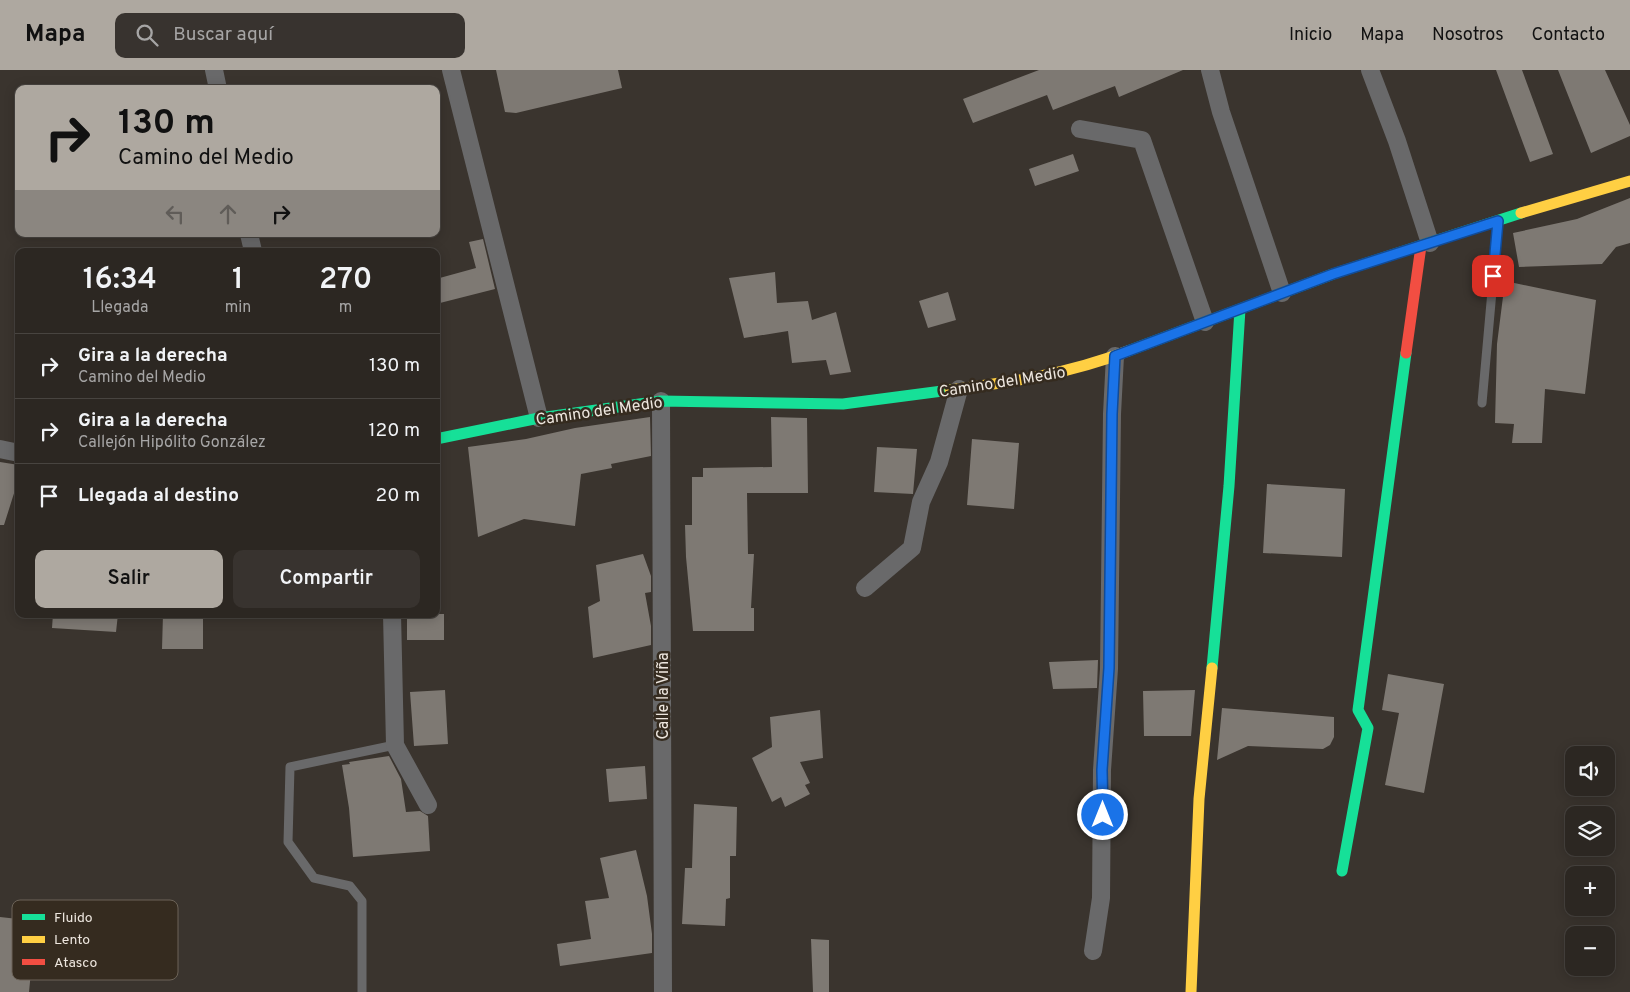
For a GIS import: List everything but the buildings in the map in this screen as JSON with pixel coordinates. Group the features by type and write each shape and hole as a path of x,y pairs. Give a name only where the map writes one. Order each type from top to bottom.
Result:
{"street":[{"path":"214,70 217,85"},
{"path":"451,70 539,418"},
{"path":"1210,70 1221,112 1282,293"},
{"path":"1342,871 1368,728 1358,710 1426,244 1397,141 1370,70"},
{"path":"1080,129 1142,140 1206,322"},
{"name":"Camino del Medio","path":"440,438 539,418 661,401 843,404 1026,380 1091,364 1333,274 1630,181"},
{"path":"1192,992 1199,798 1228,486 1240,309"},
{"path":"1093,951 1101,898 1102,770 1109,668 1112,414 1115,356"},
{"path":"865,588 912,548 921,502 938,462 959,389"},
{"name":"Calle la Viña","path":"661,401 662,992"},
{"path":"0,449 15,452"},
{"path":"392,618 395,745 428,805"}],"lane":[{"path":"1482,403 1498,221"},
{"path":"362,992 362,901 350,886 314,878 288,842 290,767 395,745"}],"traffic: fast":[{"path":"1128,351 1333,274 1521,213"},
{"path":"1212,668 1229,486 1240,309"},
{"path":"1342,871 1368,728 1358,710 1406,353"},
{"path":"440,438 539,418 661,401 843,404 950,390"}],"traffic: slow":[{"path":"1521,213 1630,181"},
{"path":"950,390 1040,376 1084,366 1128,351"},
{"path":"1191,992 1199,799 1212,668"}],"traffic: jam":[{"path":"1406,353 1421,246"}],"route":[{"path":"1103,815 1102,770 1109,668 1112,414 1115,356 1333,274 1498,221 1493,276"}]}
